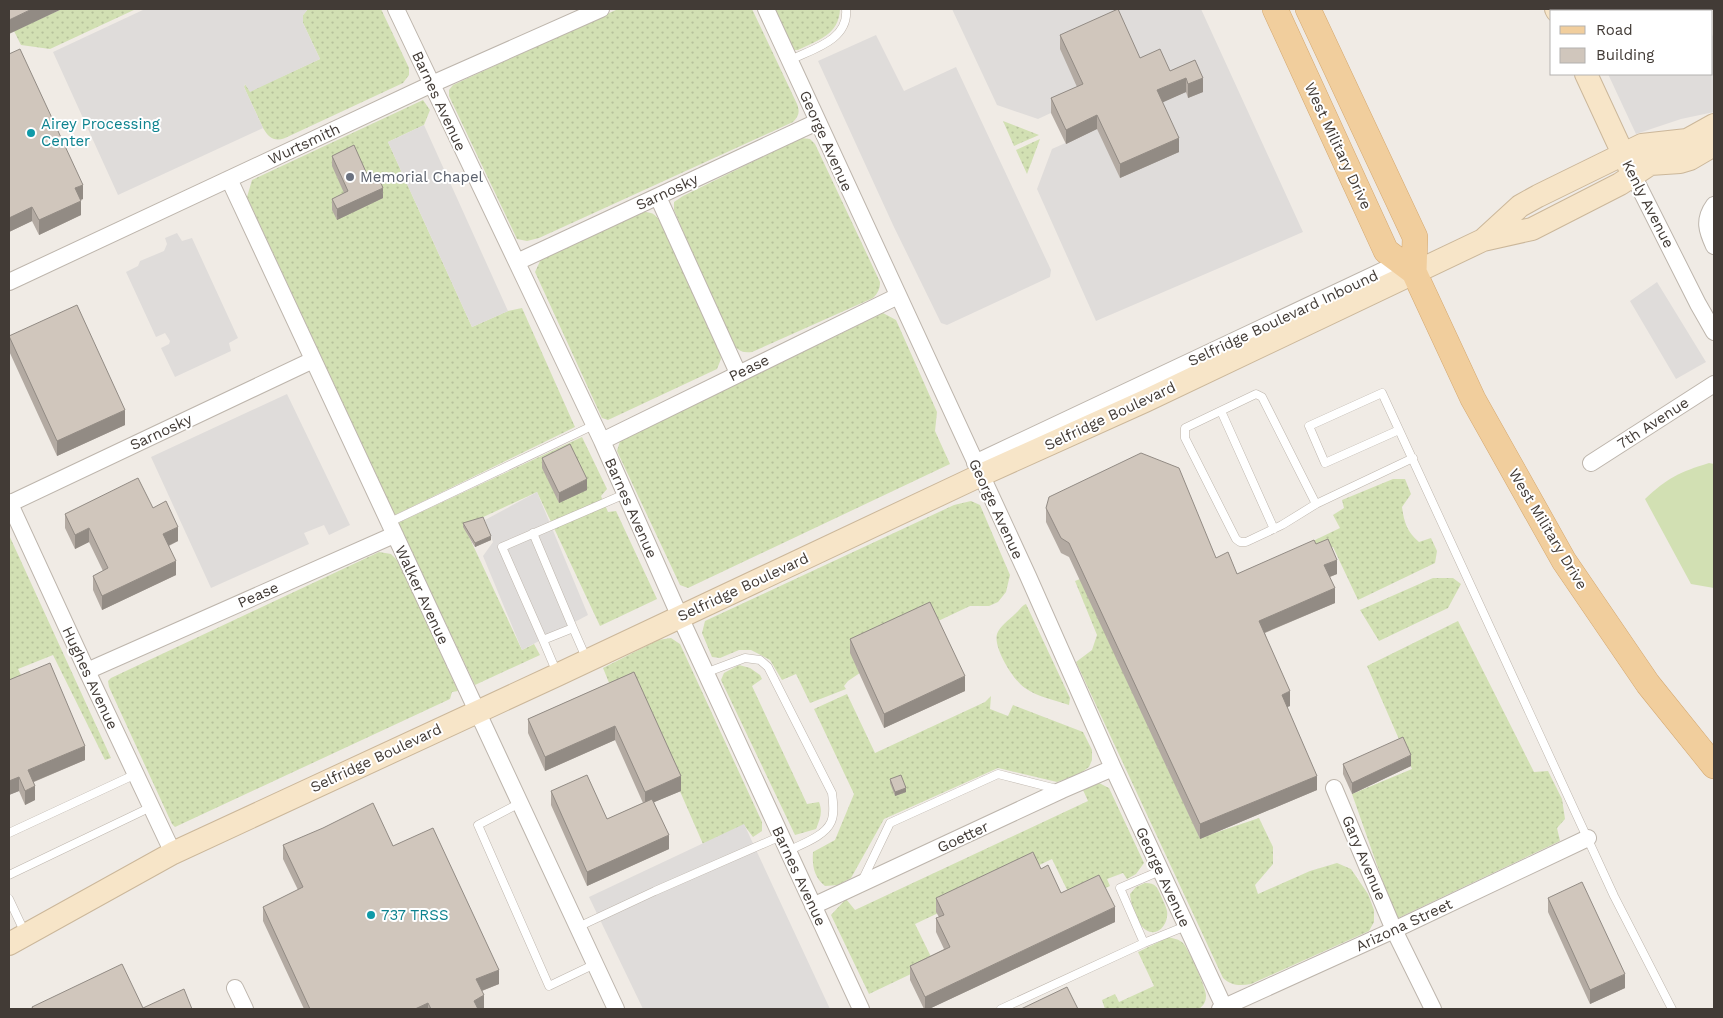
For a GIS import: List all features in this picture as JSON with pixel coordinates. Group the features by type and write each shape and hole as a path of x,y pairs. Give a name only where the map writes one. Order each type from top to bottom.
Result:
{"main road":[{"name":"West Military Drive","path":"1275,9 1386,251 1408,267 1472,399 1564,561 1648,684 1714,766"},
{"name":"West Military Drive","path":"1308,9 1414,237 1408,267"}],"street":[{"name":"Barnes Avenue","path":"396,9 602,441 705,673 861,1009"},
{"name":"Wurtsmith","path":"9,282 432,84 600,9"},
{"name":"George Avenue","path":"766,9 1034,591 1223,1009"},
{"name":"Kenly Avenue","path":"1586,75 1628,165 1714,332"},
{"name":"Sarnosky","path":"517,262 817,122"},
{"name":"Selfridge Boulevard","path":"1628,165 1642,145 1687,140 1714,125"},
{"name":"Selfridge Boulevard","path":"18,940 173,852 680,618 978,469 1145,401 1408,267 1483,240 1520,206 1538,196 1628,165 1680,162 1690,159 1714,145"},
{"name":"Walker Avenue","path":"229,180 616,1009"},
{"path":"658,197 738,373"},
{"path":"1714,205 1706,220 1707,230 1714,246"},
{"name":"Pease","path":"602,441 898,296"},
{"name":"Sarnosky","path":"9,503 313,360"},
{"name":"7th Avenue","path":"1591,463 1714,384"},
{"name":"Hughes Avenue","path":"9,503 173,852"},
{"name":"Pease","path":"87,672 391,529"},
{"name":"Goetter","path":"814,906 1113,768"},
{"name":"Gary Avenue","path":"1334,788 1394,930 1433,1009"},
{"name":"Arizona Street","path":"1223,1009 1588,838"},
{"path":"235,988 245,1009"}],"lane":[{"path":"790,60 835,38 843,27 847,15 846,9"},
{"path":"1399,430 1325,463 1309,426 1382,393 1618,904 1672,1009"},
{"path":"1316,504 1262,397 1256,394 1185,428 1184,438 1236,539 1240,542 1246,542 1274,529 1316,504 1412,458"},
{"path":"1221,411 1274,529"},
{"path":"391,529 594,425"},
{"path":"557,675 502,547 625,494"},
{"path":"533,533 588,661"},
{"path":"542,640 574,628"},
{"path":"705,673 745,658 760,660 768,667 832,793 832,821 825,831 788,851"},
{"path":"9,833 136,774"},
{"path":"860,885 890,823 998,774 1062,790"},
{"path":"520,803 478,825 549,986 595,964"},
{"path":"9,875 151,806"},
{"path":"578,928 656,890 781,836"},
{"path":"1144,943 1120,888 1160,871"},
{"path":"9,899 18,940"},
{"path":"1001,1009 1144,943 1186,926"}],"green space":[{"path":"62,9 136,9 50,49 21,45 14,31"},
{"path":"308,9 381,9 409,68 409,75 403,83 285,138 275,139 270,137 263,128 244,87 245,84 250,91 320,59 303,23 303,15"},
{"path":"618,9 752,9 797,104 798,116 793,122 539,238 527,241 517,239 449,96 449,90 453,85"},
{"path":"773,9 840,9 839,18 832,31 798,50 794,50"},
{"path":"423,100 430,110 424,125 388,142 472,327 508,311 522,308 575,427 395,515 247,197 252,180"},
{"path":"1003,121 1039,135 1014,146"},
{"path":"801,138 810,139 815,144 880,282 879,289 873,298 752,352 743,352 734,345 727,334 674,210 674,202"},
{"path":"1040,139 1027,174 1016,150"},
{"path":"644,212 653,214 659,220 719,346 721,359 717,369 608,420 602,418 535,272 541,259"},
{"path":"883,313 896,320 937,412 935,431 950,464 688,588 680,585 617,451 620,441"},
{"path":"582,437 607,489 601,496 608,512 616,511 657,599 600,626 537,492 464,526 522,650 534,644 540,655 475,685 398,523"},
{"path":"1709,463 1714,464 1714,588 1691,584 1645,499 1674,476"},
{"path":"1393,479 1405,479 1411,494 1402,507 1405,522 1419,542 1431,538 1437,551 1435,563 1358,600 1333,547 1303,559 1288,553 1340,528 1333,515 1344,508 1342,500"},
{"path":"971,501 980,505 1010,575 1006,592 998,602 989,606 970,606 934,623 848,681 844,686 846,689 810,703 796,674 782,680 770,660 751,650 739,650 720,658 712,657 702,633 705,621 954,505"},
{"path":"9,535 111,758 105,760 53,655 18,669 27,687 9,694"},
{"path":"379,552 391,554 398,561 458,691 452,692 450,699 175,827 109,687 108,681"},
{"path":"1433,578 1453,578 1461,584 1448,608 1379,641 1360,610"},
{"path":"1080,579 1200,838 1259,818 1273,847 1273,864 1255,885 1258,894 1310,871 1337,863 1351,869 1368,894 1374,910 1374,922 1369,931 1251,984 1236,985 1229,983 1223,978 1076,662 1092,650 1097,635 1075,581"},
{"path":"1026,604 1070,698 1069,705 1041,696 1025,688 1015,679 1001,655 997,640 998,631"},
{"path":"1458,621 1534,772 1548,771 1562,799 1565,819 1557,828 1560,841 1396,919 1352,794 1412,769 1367,666"},
{"path":"671,638 680,644 762,822 762,831 753,837 744,825 703,844 634,686 614,695 603,668 658,640"},
{"path":"739,665 750,668 760,675 762,679 752,686 807,804 819,802 821,812 816,829 795,835 721,680 724,673"},
{"path":"847,694 875,753 985,702 991,696 990,709 1008,716 1013,705 1083,732 1092,750 1092,760 1089,767 1078,775 1057,782 998,768 884,819 851,878 838,885 825,886 818,879 814,871 813,852 835,840 854,794 814,709"},
{"path":"1099,783 1109,788 1144,863 1136,874 1127,879 1123,873 1107,879 1110,886 1073,902 1052,859 915,924 934,963 869,994 831,915 846,899 855,910 1088,801 1083,790"},
{"path":"1145,883 1152,884 1157,888 1167,911 1165,924 1155,932 1146,930 1140,923 1135,914 1130,894 1136,887"},
{"path":"1169,937 1183,943 1193,960 1206,992 1202,1007 1199,1009 1105,1009 1102,1000 1115,994 1119,1002 1154,986 1138,952"}],"shaded area":[{"path":"145,9 308,9 303,15 303,23 320,59 250,92 245,84 244,87 263,128 118,195 53,52"},
{"path":"952,9 1201,9 1303,232 1096,321 1037,189 1052,149 1097,129 1178,152 1083,98 1038,119 997,105"},
{"path":"1700,9 1700,10 1590,10"},
{"path":"876,35 904,91 956,67 1051,270 1050,277 947,325 941,323 893,225 818,61"},
{"path":"1713,36 1714,112 1681,119 1636,134 1608,75 1713,75"},
{"path":"424,125 508,311 472,327 388,142"},
{"path":"177,233 182,241 192,238 238,338 229,343 231,351 175,377 161,348 169,344 170,341 165,333 156,337 126,272 138,266 140,261 164,251 167,244 165,238"},
{"path":"1657,282 1706,362 1676,379 1630,301"},
{"path":"287,394 350,525 329,535 324,525 304,533 309,544 211,588 151,457"},
{"path":"537,492 588,615 522,650 483,556 493,542 485,520"},
{"path":"744,824 830,1009 643,1009 589,897"}],"building":[{"path":"9,9 32,9 9,20"},
{"path":"1118,9 1140,58 1160,49 1170,71 1195,60 1203,78 1188,84 1186,78 1157,90 1179,138 1120,164 1097,115 1066,130 1051,98 1083,84 1060,35"},
{"name":"Airey Processing Center","path":"20,49 83,185 75,188 81,201 39,220 32,207 9,218 9,54"},
{"path":"354,145 370,181 379,178 383,188 337,209 332,199 348,191 332,156"},
{"path":"77,305 125,410 57,441 9,336"},
{"path":"570,444 587,479 559,493 542,458"},
{"path":"1141,453 1179,468 1216,558 1228,552 1237,574 1314,540 1316,544 1328,539 1337,560 1324,565 1335,588 1259,621 1290,691 1282,695 1317,776 1200,824 1069,543 1061,538 1046,508 1049,497"},
{"path":"138,478 153,508 166,501 178,527 163,534 176,561 102,596 93,576 108,568 89,528 75,535 65,514"},
{"path":"483,517 491,536 475,543 463,523"},
{"path":"930,602 965,676 884,714 850,639"},
{"path":"50,663 85,746 28,770 35,786 25,791 19,777 9,781 9,680"},
{"path":"634,672 681,776 645,792 615,726 545,757 528,719"},
{"path":"1403,737 1411,755 1352,783 1343,764"},
{"path":"587,775 607,819 652,799 669,835 587,872 551,791"},
{"path":"901,775 906,788 895,792 890,779"},
{"name":"737 TRSS","path":"373,803 393,846 433,828 499,970 476,979 484,995 474,1001 478,1009 431,1009 428,1003 415,1009 310,1009 263,907 303,887 283,845 323,828"},
{"path":"1033,852 1041,869 1048,865 1061,893 1099,875 1115,907 925,997 910,966 950,947 936,918 944,915 936,898"},
{"path":"1582,882 1625,974 1590,990 1548,898"},
{"path":"122,964 143,1008 184,989 192,1009 33,1009 32,1007"},
{"path":"1067,987 1078,1009 1021,1009"}],"place":[{"name":"Airey Processing Center","path":"31,133"},
{"name":"Memorial Chapel","path":"350,177"},
{"name":"737 TRSS","path":"371,915"}]}
